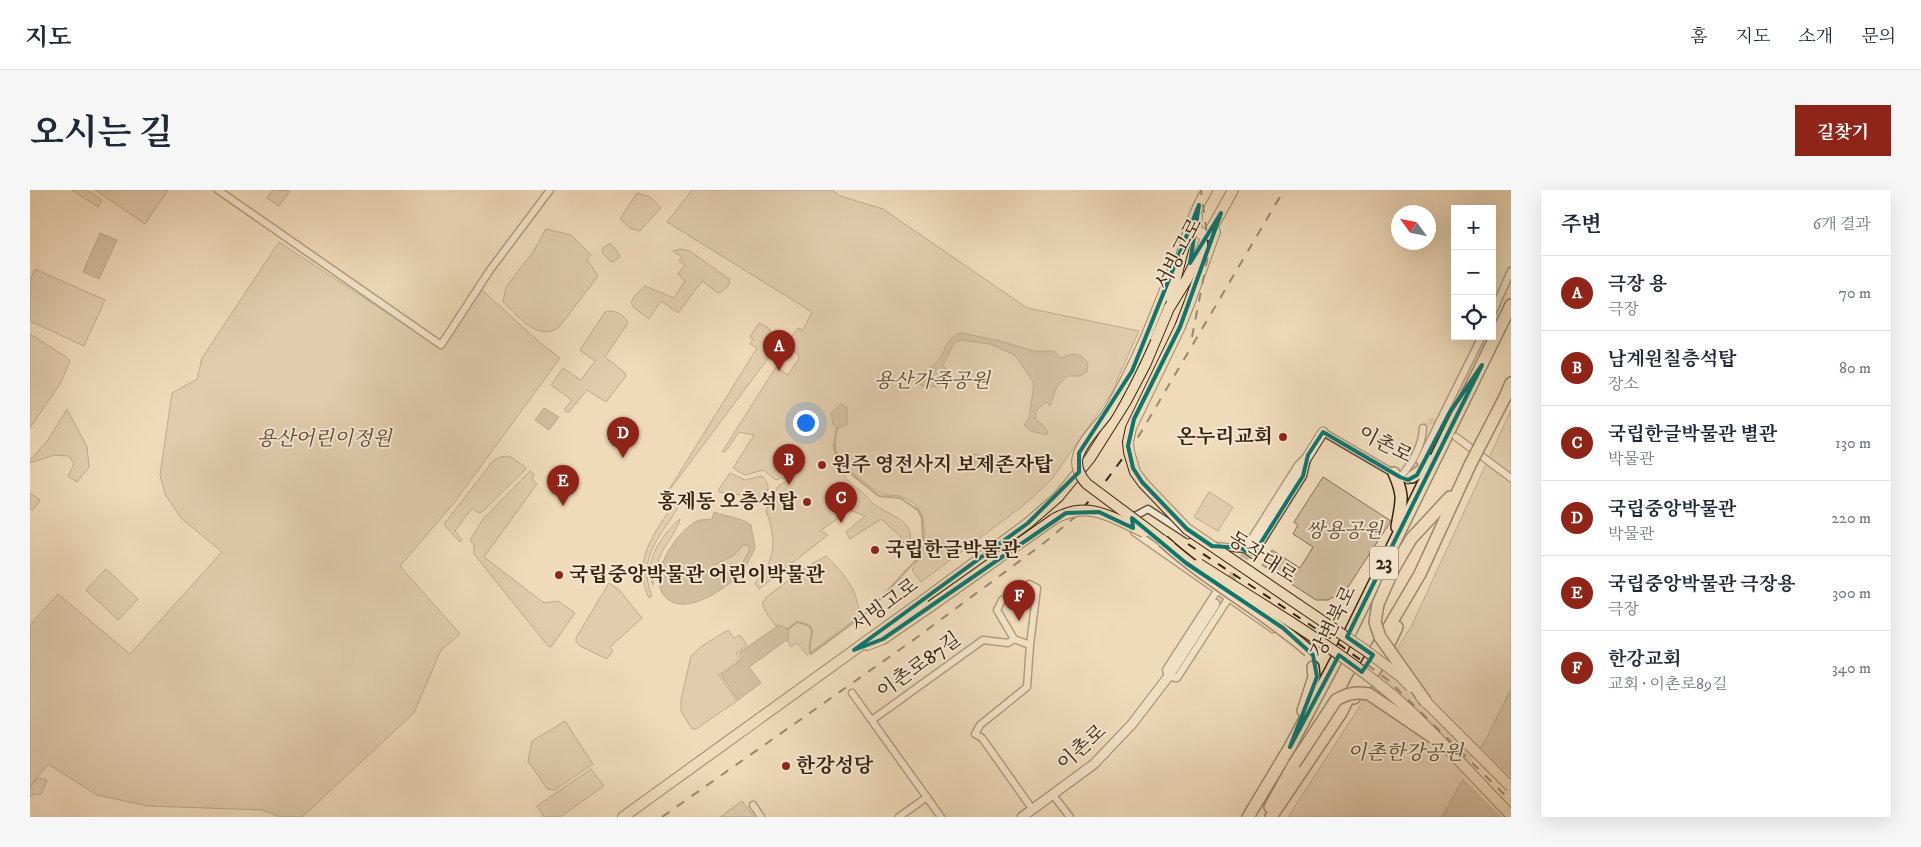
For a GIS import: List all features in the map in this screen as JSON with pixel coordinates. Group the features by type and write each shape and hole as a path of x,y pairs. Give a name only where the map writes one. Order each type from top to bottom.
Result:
{"highway":[{"name":"강변북로","path":"1248,817 1290,747 1341,651 1511,305"},
{"path":"1396,538 1402,500 1402,476 1422,470 1450,412 1482,365"},
{"name":"23","path":"1271,817 1341,713 1357,681 1420,574 1462,481 1511,383"},
{"path":"1426,702 1380,637 1375,622 1378,604 1394,568 1411,539 1442,507 1462,481"},
{"path":"1163,541 1186,562 1283,628 1310,659 1314,677 1290,747"},
{"path":"1308,696 1316,681 1318,671 1315,658 1310,659"},
{"path":"1265,817 1294,764 1336,700 1346,694 1356,692 1369,694 1441,743"}],"main road":[{"name":"서빙고로","path":"1169,308 1183,249 1199,205 1207,190"},
{"name":"서빙고로","path":"623,817 1028,523 1058,497 1090,458 1126,401 1145,364 1169,308 1187,279 1233,190"},
{"path":"1199,205 1196,226 1198,232 1201,234 1207,233 1213,227"},
{"name":"동작대로","path":"1221,213 1180,327 1131,428 1128,442 1135,472 1143,483 1187,529 1365,650 1400,676 1511,787"},
{"path":"1163,541 1087,484 1081,478 1078,458 1082,448 1107,414 1132,370 1183,249"},
{"path":"854,650 883,640 1054,519 1069,512 1084,510 1103,513 1163,541"},
{"name":"동작대로","path":"1163,541 1345,659 1385,689 1511,815"}],"street":[{"path":"218,190 441,345 495,264 550,190"},
{"path":"1496,305 1511,270"},
{"name":"이촌로","path":"1248,548 1323,432 1402,476 1480,340"},
{"path":"1402,476 1422,440 1423,428"},
{"path":"1456,437 1511,478"},
{"path":"1248,548 1203,545 1148,508 1135,516 1133,524 1134,532 1299,647 1310,659"},
{"path":"1030,644 1014,638 997,610 1002,600 1029,584 1037,588 1027,687 980,724 975,734 982,738 1033,810"},
{"name":"이촌로","path":"1168,677 1166,670 1217,591"},
{"name":"이촌로","path":"1168,677 1177,678 1228,599"},
{"name":"이촌로","path":"1022,817 1094,764 1132,724 1168,677 1215,604"},
{"name":"이촌로87길","path":"872,720 983,640 1008,643 1014,638"},
{"name":"이촌로87길","path":"852,693 941,817"},
{"name":"이촌로","path":"1054,795 1070,817"},
{"path":"899,817 927,797"},
{"path":"753,805 762,817"}],"highlighted area":[{"path":"1199,205 1190,263 1221,213 1180,327 1134,419 1128,446 1133,468 1142,482 1187,529 1212,546 1241,548 1253,555 1303,476 1308,455 1323,432 1400,477 1408,480 1417,475 1450,412 1482,365 1347,637 1373,655 1362,672 1339,655 1290,747 1317,677 1313,655 1283,628 1186,563 1132,518 1133,528 1099,512 1066,513 883,639 854,650 1028,523 1079,472 1079,453 1132,371"}],"green space":[{"path":"72,190 87,190 102,200 98,207"},
{"path":"95,190 168,190 145,224"},
{"path":"273,190 290,191 279,206 267,198"},
{"name":"용산가족공원","path":"692,190 832,190 840,196 883,209 1027,308 1139,331 1111,394 1052,479 1024,505 921,582 912,570 922,553 925,533 922,514 914,503 900,496 886,495 876,491 850,471 833,443 836,456 848,473 844,476 874,504 907,526 910,532 908,549 899,535 881,519 850,539 846,532 865,516 850,510 820,531 828,535 759,589 755,583 762,575 771,558 773,540 770,521 766,511 778,486 790,479 781,478 776,480 763,470 745,475 733,468 754,435 739,432 726,451 722,452 776,367 788,375 799,358 798,354 786,345 798,328 803,330 812,312 667,222"},
{"path":"637,193 650,197 661,208 640,231 630,228 620,219"},
{"path":"546,229 571,235 591,255 587,259 598,276 559,327 544,332 536,330 522,320 503,302 506,287 533,252"},
{"name":"용산어린이정원","path":"279,242 439,347 481,289 538,341 560,358 454,503 400,566 460,634 441,650 414,713 302,817 280,817 263,810 148,806 97,795 48,764 30,786 30,625 58,594 130,654 222,552 181,518 165,494 160,475 172,393 197,379 202,358"},
{"path":"610,243 620,257 613,262 602,252 603,248"},
{"path":"681,249 690,251 729,279 728,286 725,290 718,293 702,281 678,313 661,301 649,319 633,307 631,303 635,295 645,286 674,298 685,281 678,274 685,265 679,261 682,257 673,251"},
{"path":"35,269 105,300 84,346 30,321 30,280"},
{"path":"611,311 621,315 628,323 605,357 624,372 626,376 606,402 587,390 568,413 564,410 572,400 551,385 563,368 581,380 595,361 580,350 605,312"},
{"path":"759,323 769,328 775,349 665,496 757,348 750,344 753,339 750,337"},
{"path":"30,334 70,361 60,384 30,428"},
{"path":"67,409 87,447 89,467 77,482 68,476 74,464 69,456 54,455 30,463 30,460 48,440"},
{"name":"이촌한강공원","path":"1511,410 1511,689 1489,733 1442,817 1288,817 1411,627"},
{"path":"509,456 524,466 525,470 482,512 479,513 472,508 455,531 462,540 460,542 445,526 445,523 493,461 500,457"},
{"path":"530,471 534,474 532,480 537,484 484,557 544,603 558,601 575,613 551,647 548,646 474,554 474,545 470,540 484,518"},
{"path":"730,473 745,480 762,476 768,490 760,503 758,504 740,495 719,492 719,489"},
{"name":"쌍용공원","path":"1323,477 1391,521 1346,590 1328,600 1316,600 1262,565 1272,550 1300,568 1313,547 1293,534 1298,525 1294,522"},
{"path":"1209,492 1233,507 1218,531 1194,517"},
{"path":"30,493 40,500 33,510 30,509"},
{"path":"675,501 680,504 653,547 649,558 647,569 648,582 652,596 649,598 644,584 644,559 653,536"},
{"path":"680,519 661,554 654,574 653,585 650,576 652,558 661,540"},
{"path":"744,544 749,546 750,550 737,573 727,572 718,576 713,572 714,565 734,555"},
{"path":"826,556 842,572 851,587 861,615 807,655 797,643 791,647 779,625 776,626 762,603 765,598 805,568"},
{"path":"106,569 138,599 118,620 86,590"},
{"path":"609,583 619,590 642,618 610,647 613,651 607,659 580,646 576,642 576,638"},
{"path":"728,630 734,638 740,635 747,645 736,653 741,659 719,675 737,701 696,729 692,729 681,711 681,700 691,656 702,646"},
{"path":"565,721 593,764 555,790 547,789 528,761 532,741"},
{"path":"591,769 604,786 560,817 544,817 537,806"},
{"path":"38,778 47,780 41,794 34,794 30,797 30,787"},
{"path":"742,801 754,817 720,817"}],"shaded area":[{"path":"100,233 117,240 99,279 83,272"},
{"path":"962,333 1034,351 1054,351 1060,358 1076,354 1085,359 1088,363 1087,372 1080,376 1067,376 1057,387 1050,406 1046,402 1036,411 1035,419 1048,432 1046,435 1031,431 1024,425 1029,418 1034,383 1015,355 990,344 960,340 954,343 943,365 949,375 947,380 936,386 917,384 916,378 936,363 953,337"},
{"path":"841,404 847,408 847,425 837,428 833,424 831,413"},
{"path":"544,408 559,417 549,430 535,420"},
{"path":"976,454 982,456 984,462 982,468 976,470 970,468 968,462 970,456"},
{"path":"714,512 743,520 751,525 755,548 749,560 737,577 711,596 690,604 679,604 670,601 663,594 659,585 659,575 667,553 689,526 699,520 712,519","holes":["744,544 749,546 750,550 737,573 727,572 720,576 714,573 712,569 714,565 734,555"]},
{"path":"779,625 788,629 788,639 749,667 761,683 738,700 721,675 743,659 739,653"},
{"path":"1511,689 1511,817 1442,817 1489,733"}],"pier":[{"path":"1479,746 1511,777 1511,817 1502,817 1462,777"}],"waterway":[{"path":"788,629 797,622 810,627 812,630 811,654 869,611 917,559 923,541 922,518 918,510 900,498 879,496 844,467 835,451 837,428"}],"tunnel":[{"path":"1423,428 1428,421 1435,421 1449,432"},
{"path":"1215,604 1251,547"}],"railway":[{"path":"1192,337 1209,250 1201,190"},
{"path":"662,817 912,641 1044,543 1075,517 1102,486 1137,439 1284,190"},
{"path":"1188,544 1336,642 1388,680 1511,801"}],"place":[{"name":"극장 용","path":"779,371"},
{"name":"온누리교회","path":"1283,437"},
{"name":"국립중앙박물관","path":"623,458"},
{"name":"원주 영전사지 보제존자탑","path":"822,465"},
{"name":"남계원칠층석탑","path":"789,485"},
{"name":"홍제동 오층석탑","path":"807,502"},
{"name":"국립중앙박물관 극장용","path":"563,506"},
{"name":"국립한글박물관 별관","path":"841,523"},
{"name":"국립한글박물관","path":"875,550"},
{"name":"국립중앙박물관 어린이박물관","path":"559,575"},
{"name":"한강교회","path":"1019,621"},
{"name":"한강성당","path":"786,766"}]}
